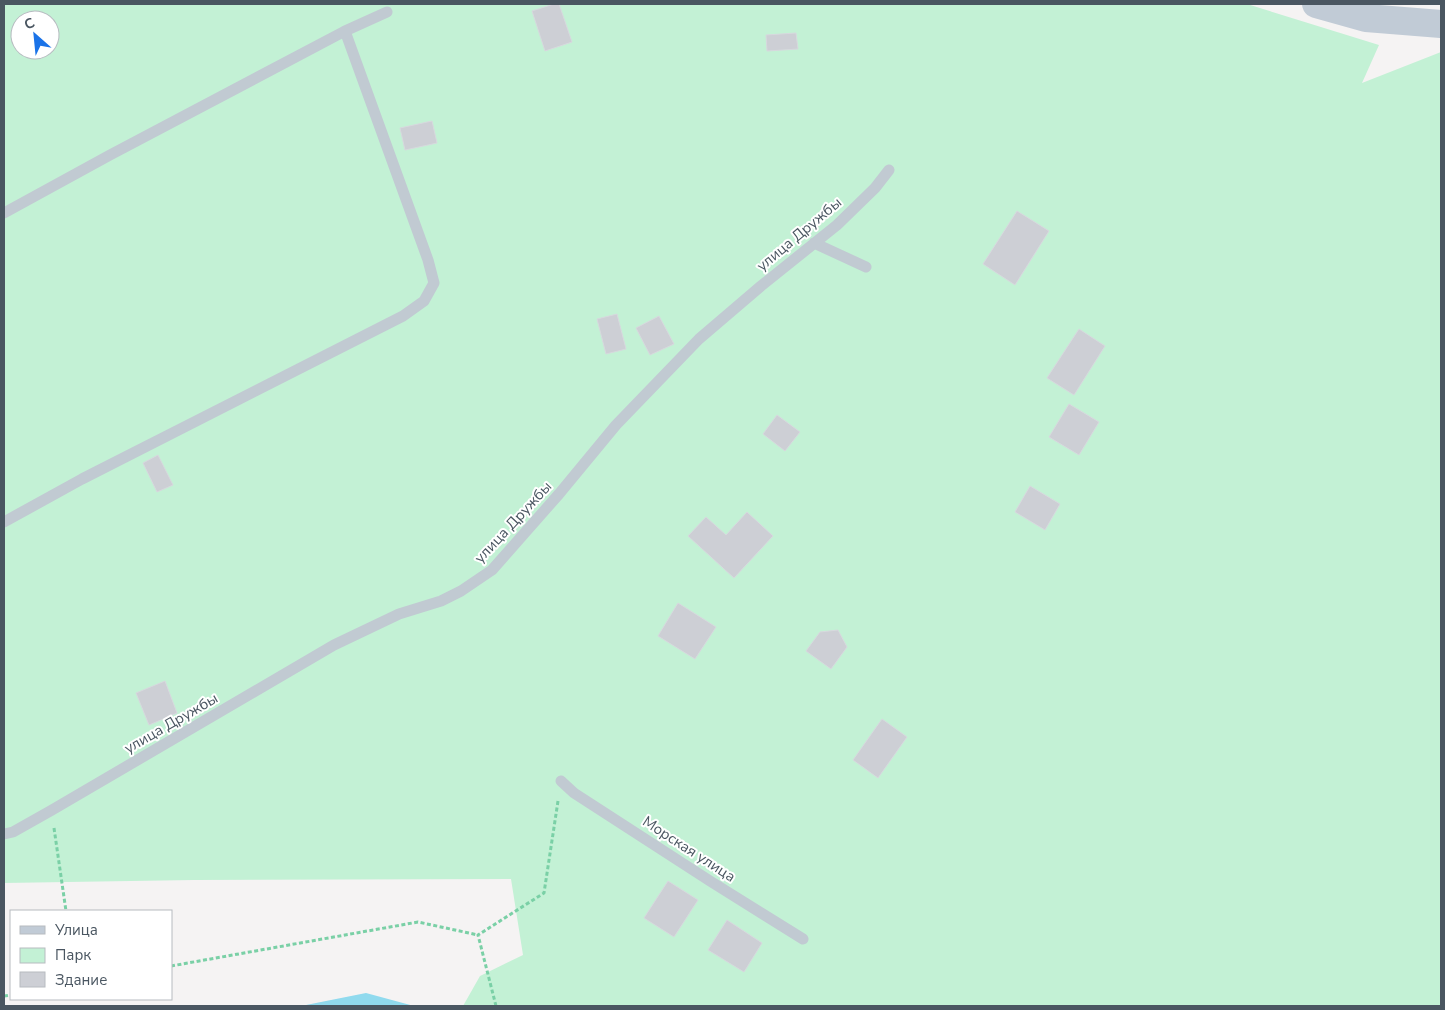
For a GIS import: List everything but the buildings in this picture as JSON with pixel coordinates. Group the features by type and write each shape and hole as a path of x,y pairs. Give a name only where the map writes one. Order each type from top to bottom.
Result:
{"street":[{"path":"1316,4 1366,18 1441,24"}],"lane":[{"path":"4,213 345,31 387,12"},
{"path":"4,522 82,478 403,316 424,301 434,283 428,260 345,31"},
{"name":"улица Дружбы","path":"4,834 13,832 52,810 334,645 399,614 441,601 461,591 492,570 616,426 699,339 837,225 875,188 889,170"},
{"path":"814,243 866,267"},
{"name":"Морская улица","path":"561,780 574,793 803,939"}],"path":[{"path":"172,966 418,922 478,936 544,893 561,780"},
{"path":"52,810 66,910"},
{"path":"478,936 496,1006"}],"green space":[{"path":"4,4 1247,4 1379,45 1362,83 1441,52 1441,1006 463,1006 480,976 523,955 511,879 194,880 4,883"}],"water":[{"path":"366,993 414,1006 301,1006"}]}
